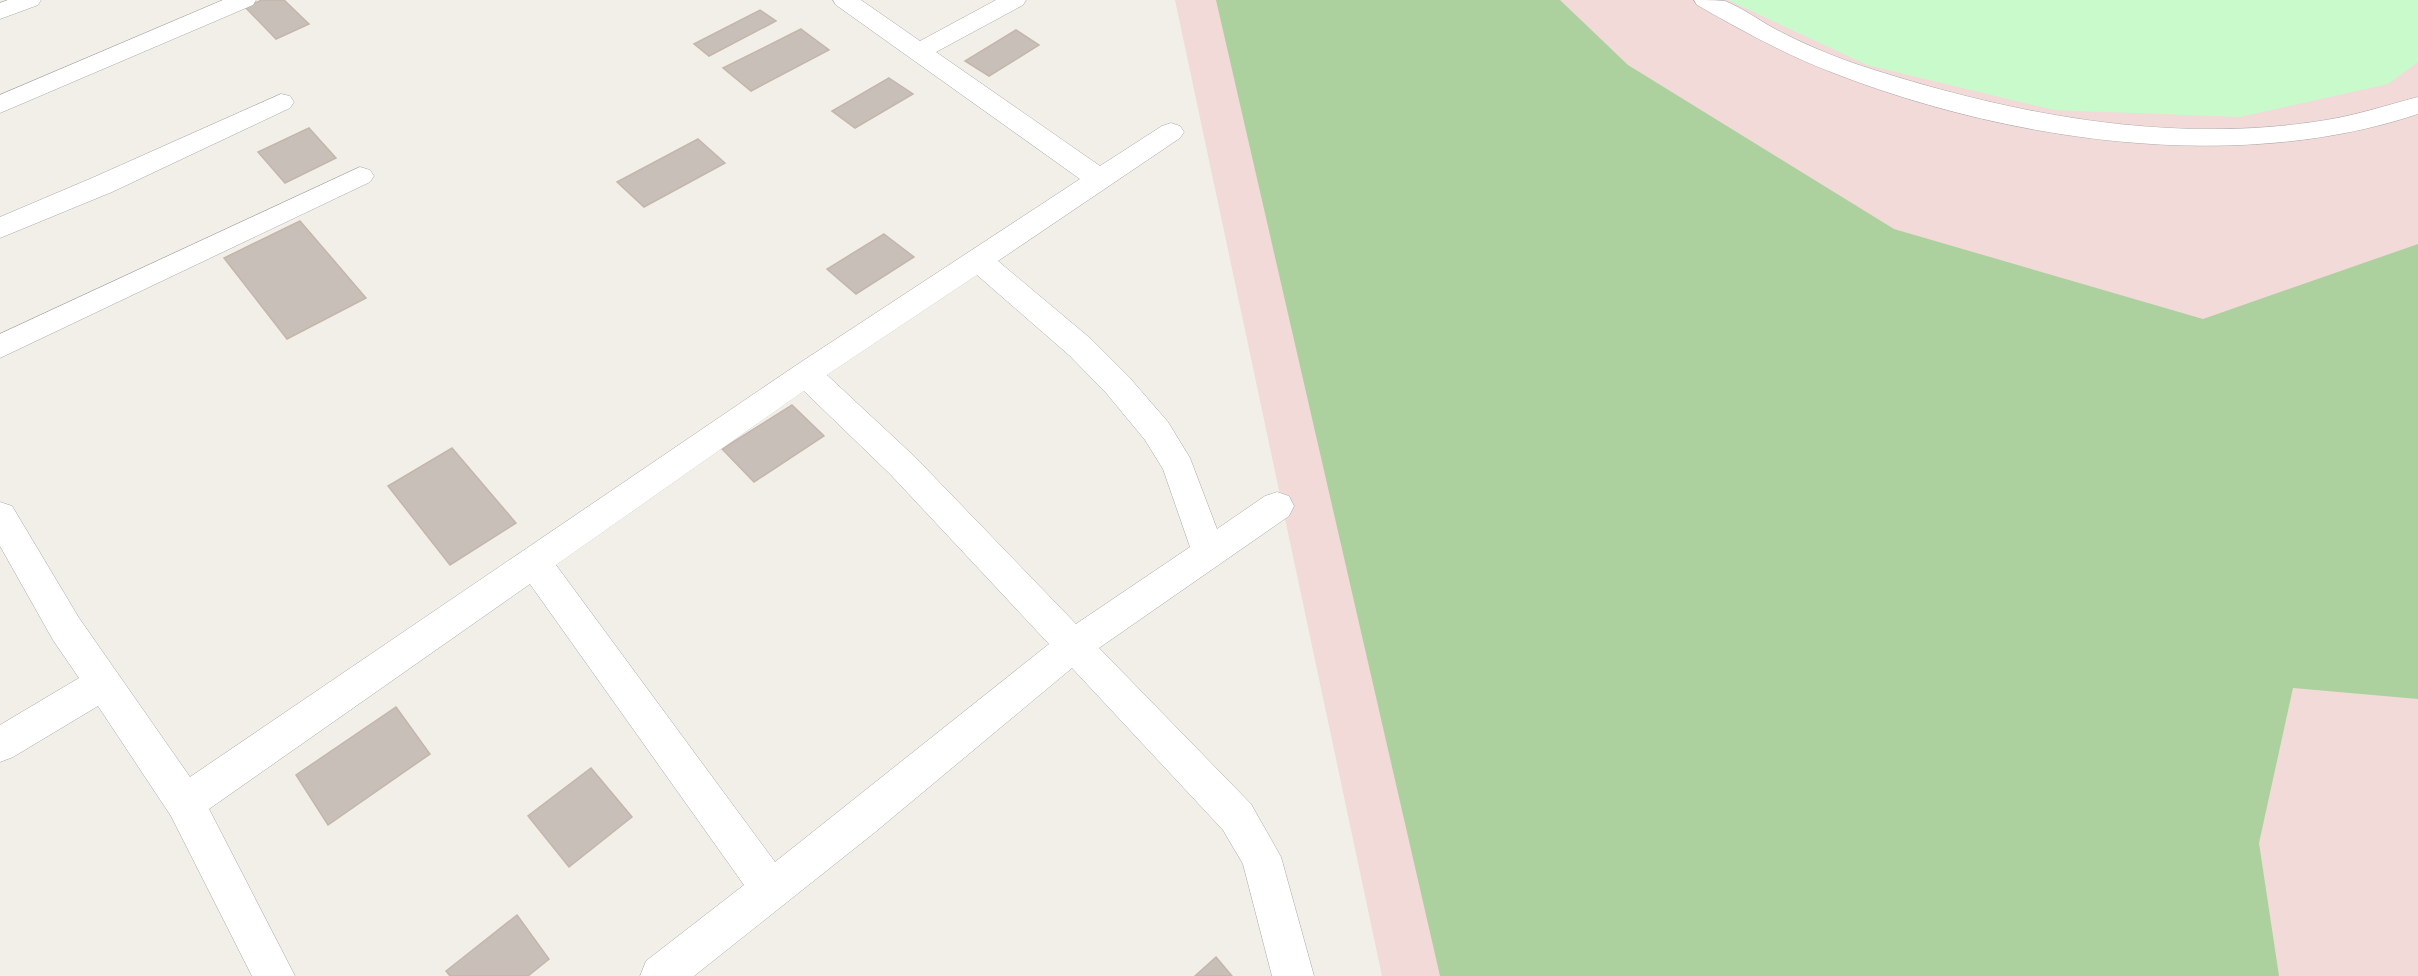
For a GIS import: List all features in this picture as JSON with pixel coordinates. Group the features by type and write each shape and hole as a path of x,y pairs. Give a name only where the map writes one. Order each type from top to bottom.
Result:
{"street":[{"path":"0,12 29,0"},
{"path":"0,105 244,0"},
{"path":"845,0 1099,179"},
{"path":"918,52 1014,0"},
{"path":"1706,0 1780,41 1848,69 1946,100 2003,114 2083,128 2163,136 2240,137 2312,131 2376,119 2418,105"},
{"path":"0,228 102,185 281,102"},
{"path":"185,803 806,374 1171,132"},
{"path":"0,347 360,176"},
{"path":"978,260 1034,303 1070,336 1110,375 1161,437 1174,457 1209,553"},
{"path":"806,374 903,466 1237,817 1261,857 1293,976"},
{"path":"661,976 1073,646 1277,506"},
{"path":"0,516 102,684 185,803 274,976"},
{"path":"534,562 771,890"},
{"path":"0,745 102,684"}],"shaded area":[{"path":"1175,0 2418,0 2418,976 1382,976"}],"green space":[{"path":"1216,0 1560,0 1628,65 1894,229 2203,319 2418,244 2418,699 2293,688 2259,843 2279,976 1440,976"},
{"path":"1728,0 2418,0 2418,62 2388,84 2240,117 2054,110 1867,65"}],"building":[{"path":"262,0 284,0 309,24 276,39 245,7"},
{"path":"760,10 776,21 709,56 694,44"},
{"path":"801,29 829,50 751,91 723,68"},
{"path":"1016,30 1039,45 989,76 965,61"},
{"path":"889,78 913,94 855,128 832,111"},
{"path":"309,128 336,158 285,183 258,152"},
{"path":"698,139 725,163 644,207 617,182"},
{"path":"300,221 366,298 287,339 224,258"},
{"path":"884,234 914,257 856,294 827,269"},
{"path":"792,405 824,436 754,482 722,449"},
{"path":"452,448 516,523 450,565 388,486"},
{"path":"396,707 430,754 328,825 296,775"},
{"path":"591,768 632,817 569,867 528,816"},
{"path":"517,915 549,959 528,976 450,976 446,971"},
{"path":"1216,957 1232,976 1195,976"}]}
